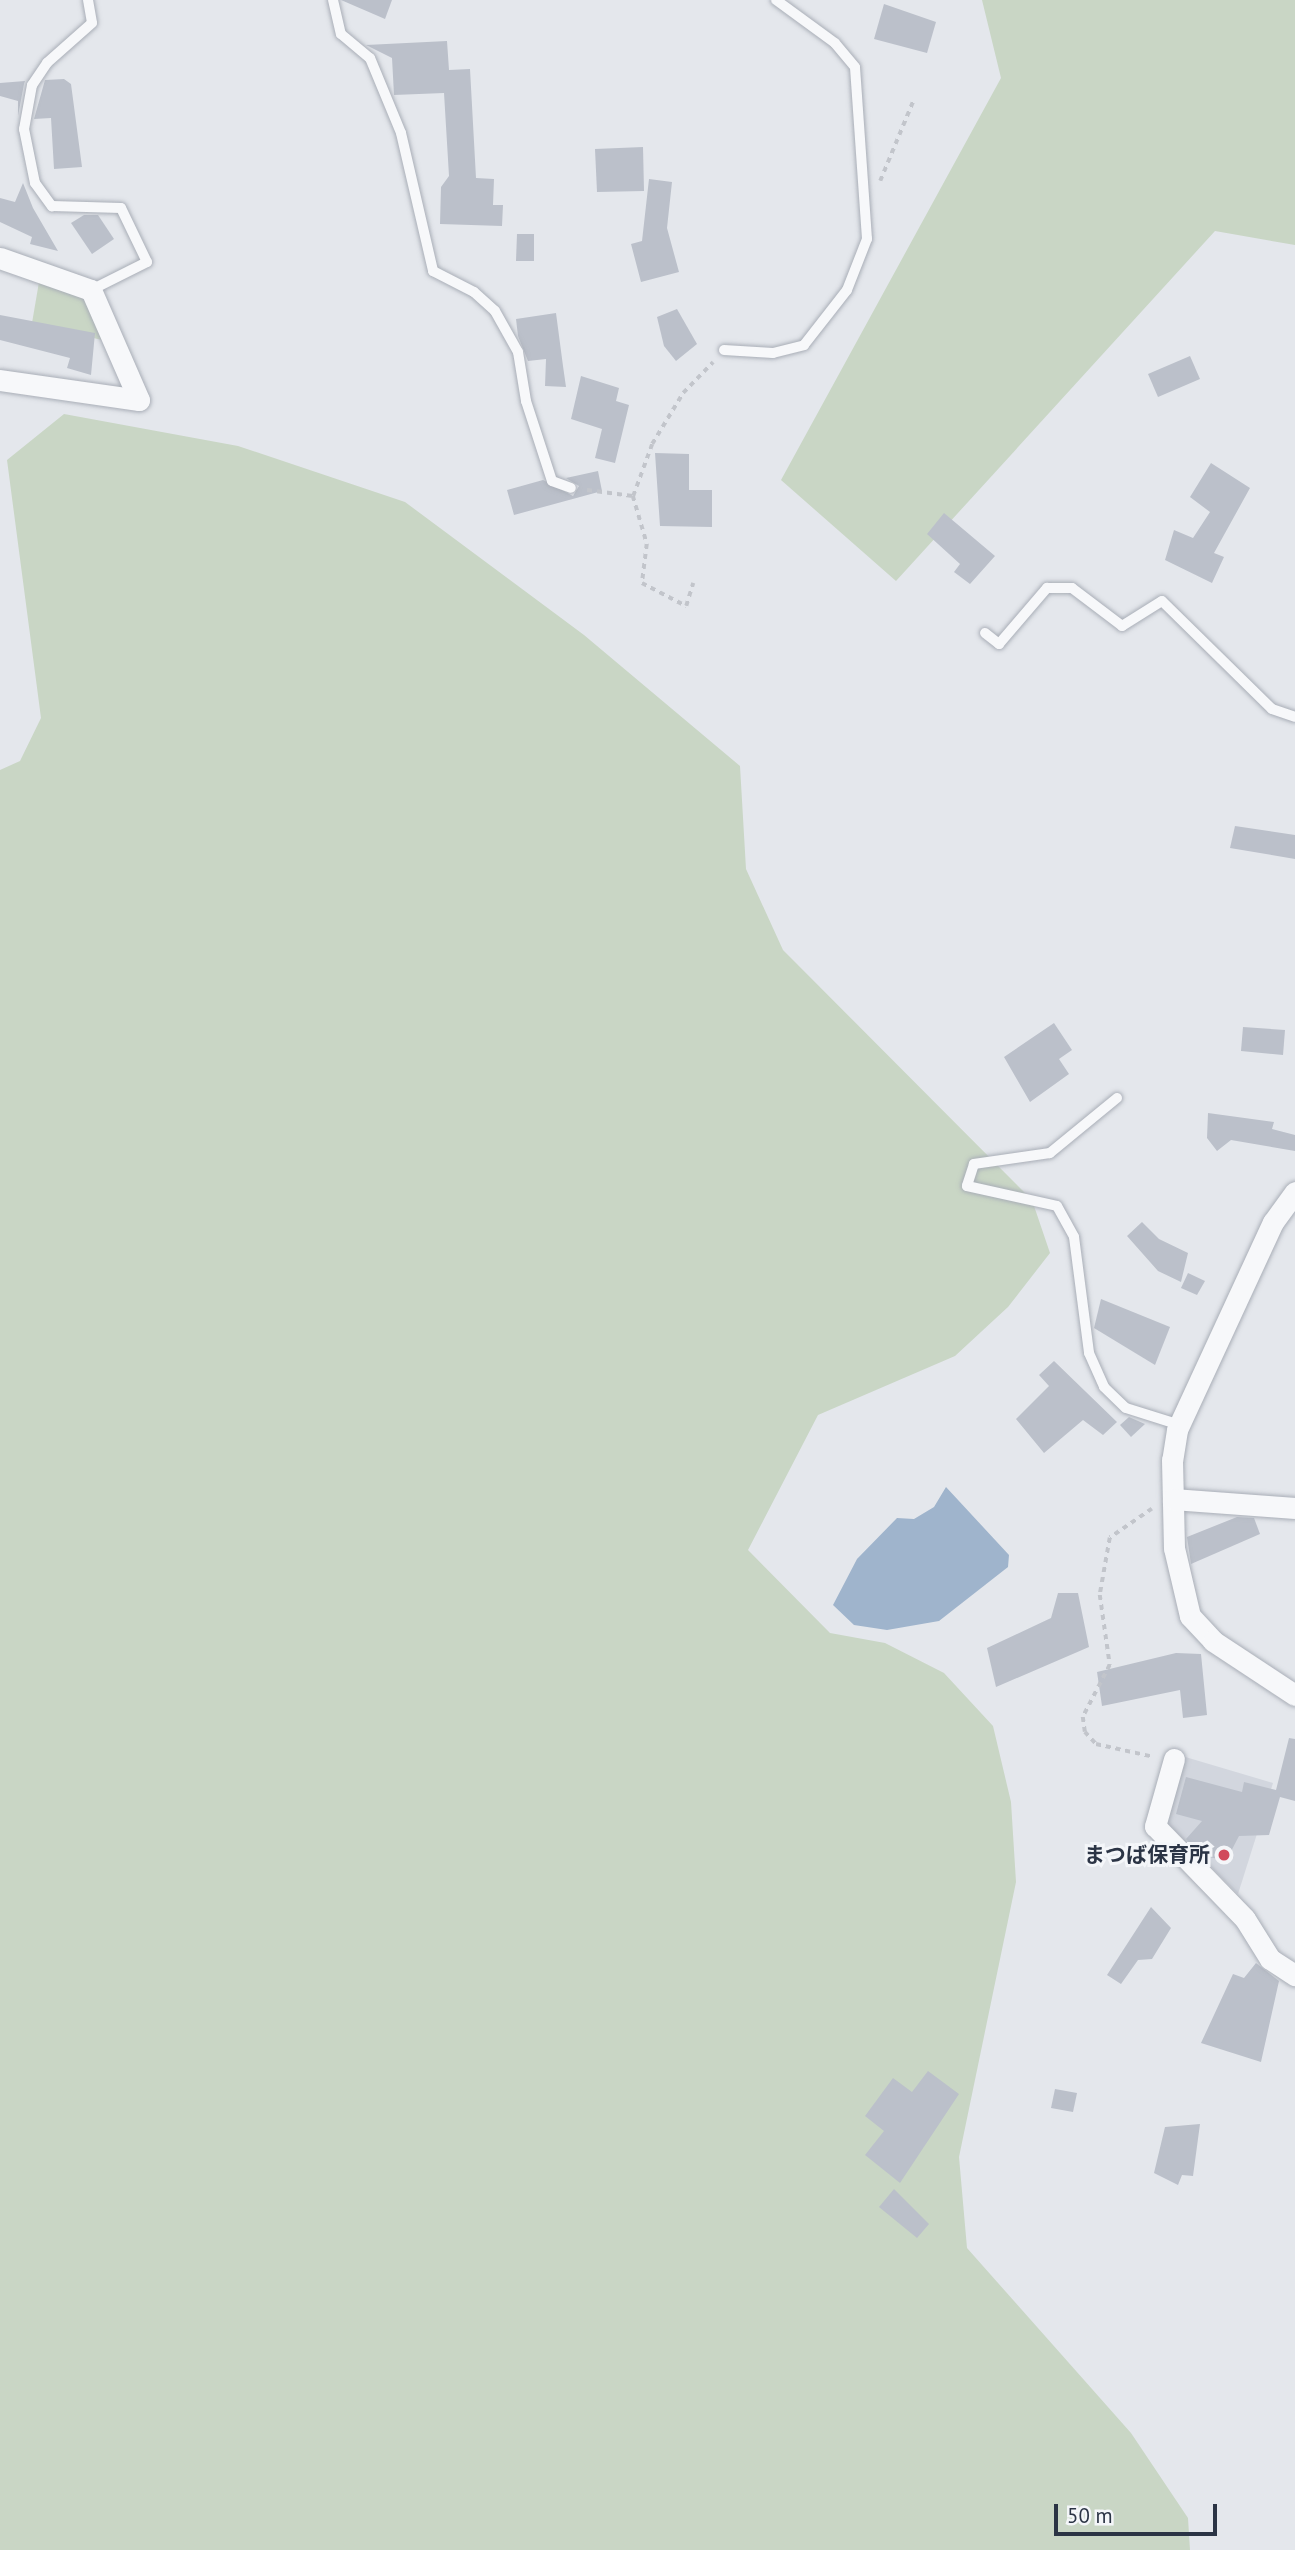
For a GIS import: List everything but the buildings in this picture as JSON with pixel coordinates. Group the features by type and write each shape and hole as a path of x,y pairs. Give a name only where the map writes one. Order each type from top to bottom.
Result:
{"street":[{"path":"0,258 91,289 139,400 0,380"},
{"path":"1295,1192 1273,1222 1180,1425 1173,1497 1180,1594 1190,1616 1213,1641 1295,1695"},
{"path":"1173,1497 1295,1508"},
{"path":"1174,1759 1155,1826 1245,1919 1270,1959 1295,1975"}],"lane":[{"path":"88,0 92,23 47,63 32,85 24,128 35,183 52,206 121,208 147,262 91,289"},
{"path":"333,0 341,34 370,58 401,132 433,271 474,292 495,311 518,352 526,401 552,481 570,488"},
{"path":"724,350 773,352 804,345 822,328 847,290 867,239 855,67 835,43 776,0"},
{"path":"985,633 999,644 1047,588 1072,588 1122,626 1162,601 1272,709 1295,717"},
{"path":"1117,1098 1050,1153 974,1164 967,1186 1057,1206 1074,1237 1089,1353 1104,1387 1126,1408 1180,1425"}],"path":[{"path":"866,205 896,154 914,99"},
{"path":"693,583 686,606 642,583 647,544 633,496 652,444 684,393 724,350"},
{"path":"570,488 633,496"},
{"path":"1173,1497 1110,1538 1100,1595 1110,1665 1083,1717 1085,1732 1096,1744 1118,1754 1174,1759"}],"shaded area":[{"name":"まつば保育所","path":"1182,1756 1273,1783 1238,1894 1159,1815"}],"green space":[{"path":"982,0 1295,0 1295,245 1215,231 896,581 781,480 1001,78"},
{"path":"39,282 86,295 106,341 32,323"},
{"path":"64,414 238,446 405,502 584,635 740,766 746,869 783,950 1032,1200 1050,1253 1008,1307 955,1356 818,1415 748,1550 830,1633 885,1643 944,1673 993,1726 1011,1802 1016,1882 959,2157 967,2248 1131,2433 1188,2518 1190,2550 0,2550 0,770 20,761 41,718 7,460"}],"water":[{"path":"946,1487 1009,1555 1008,1567 939,1621 887,1630 854,1625 833,1605 857,1559 897,1518 914,1519 934,1507"}],"place":[{"name":"まつば保育所","path":"1224,1855"}]}
